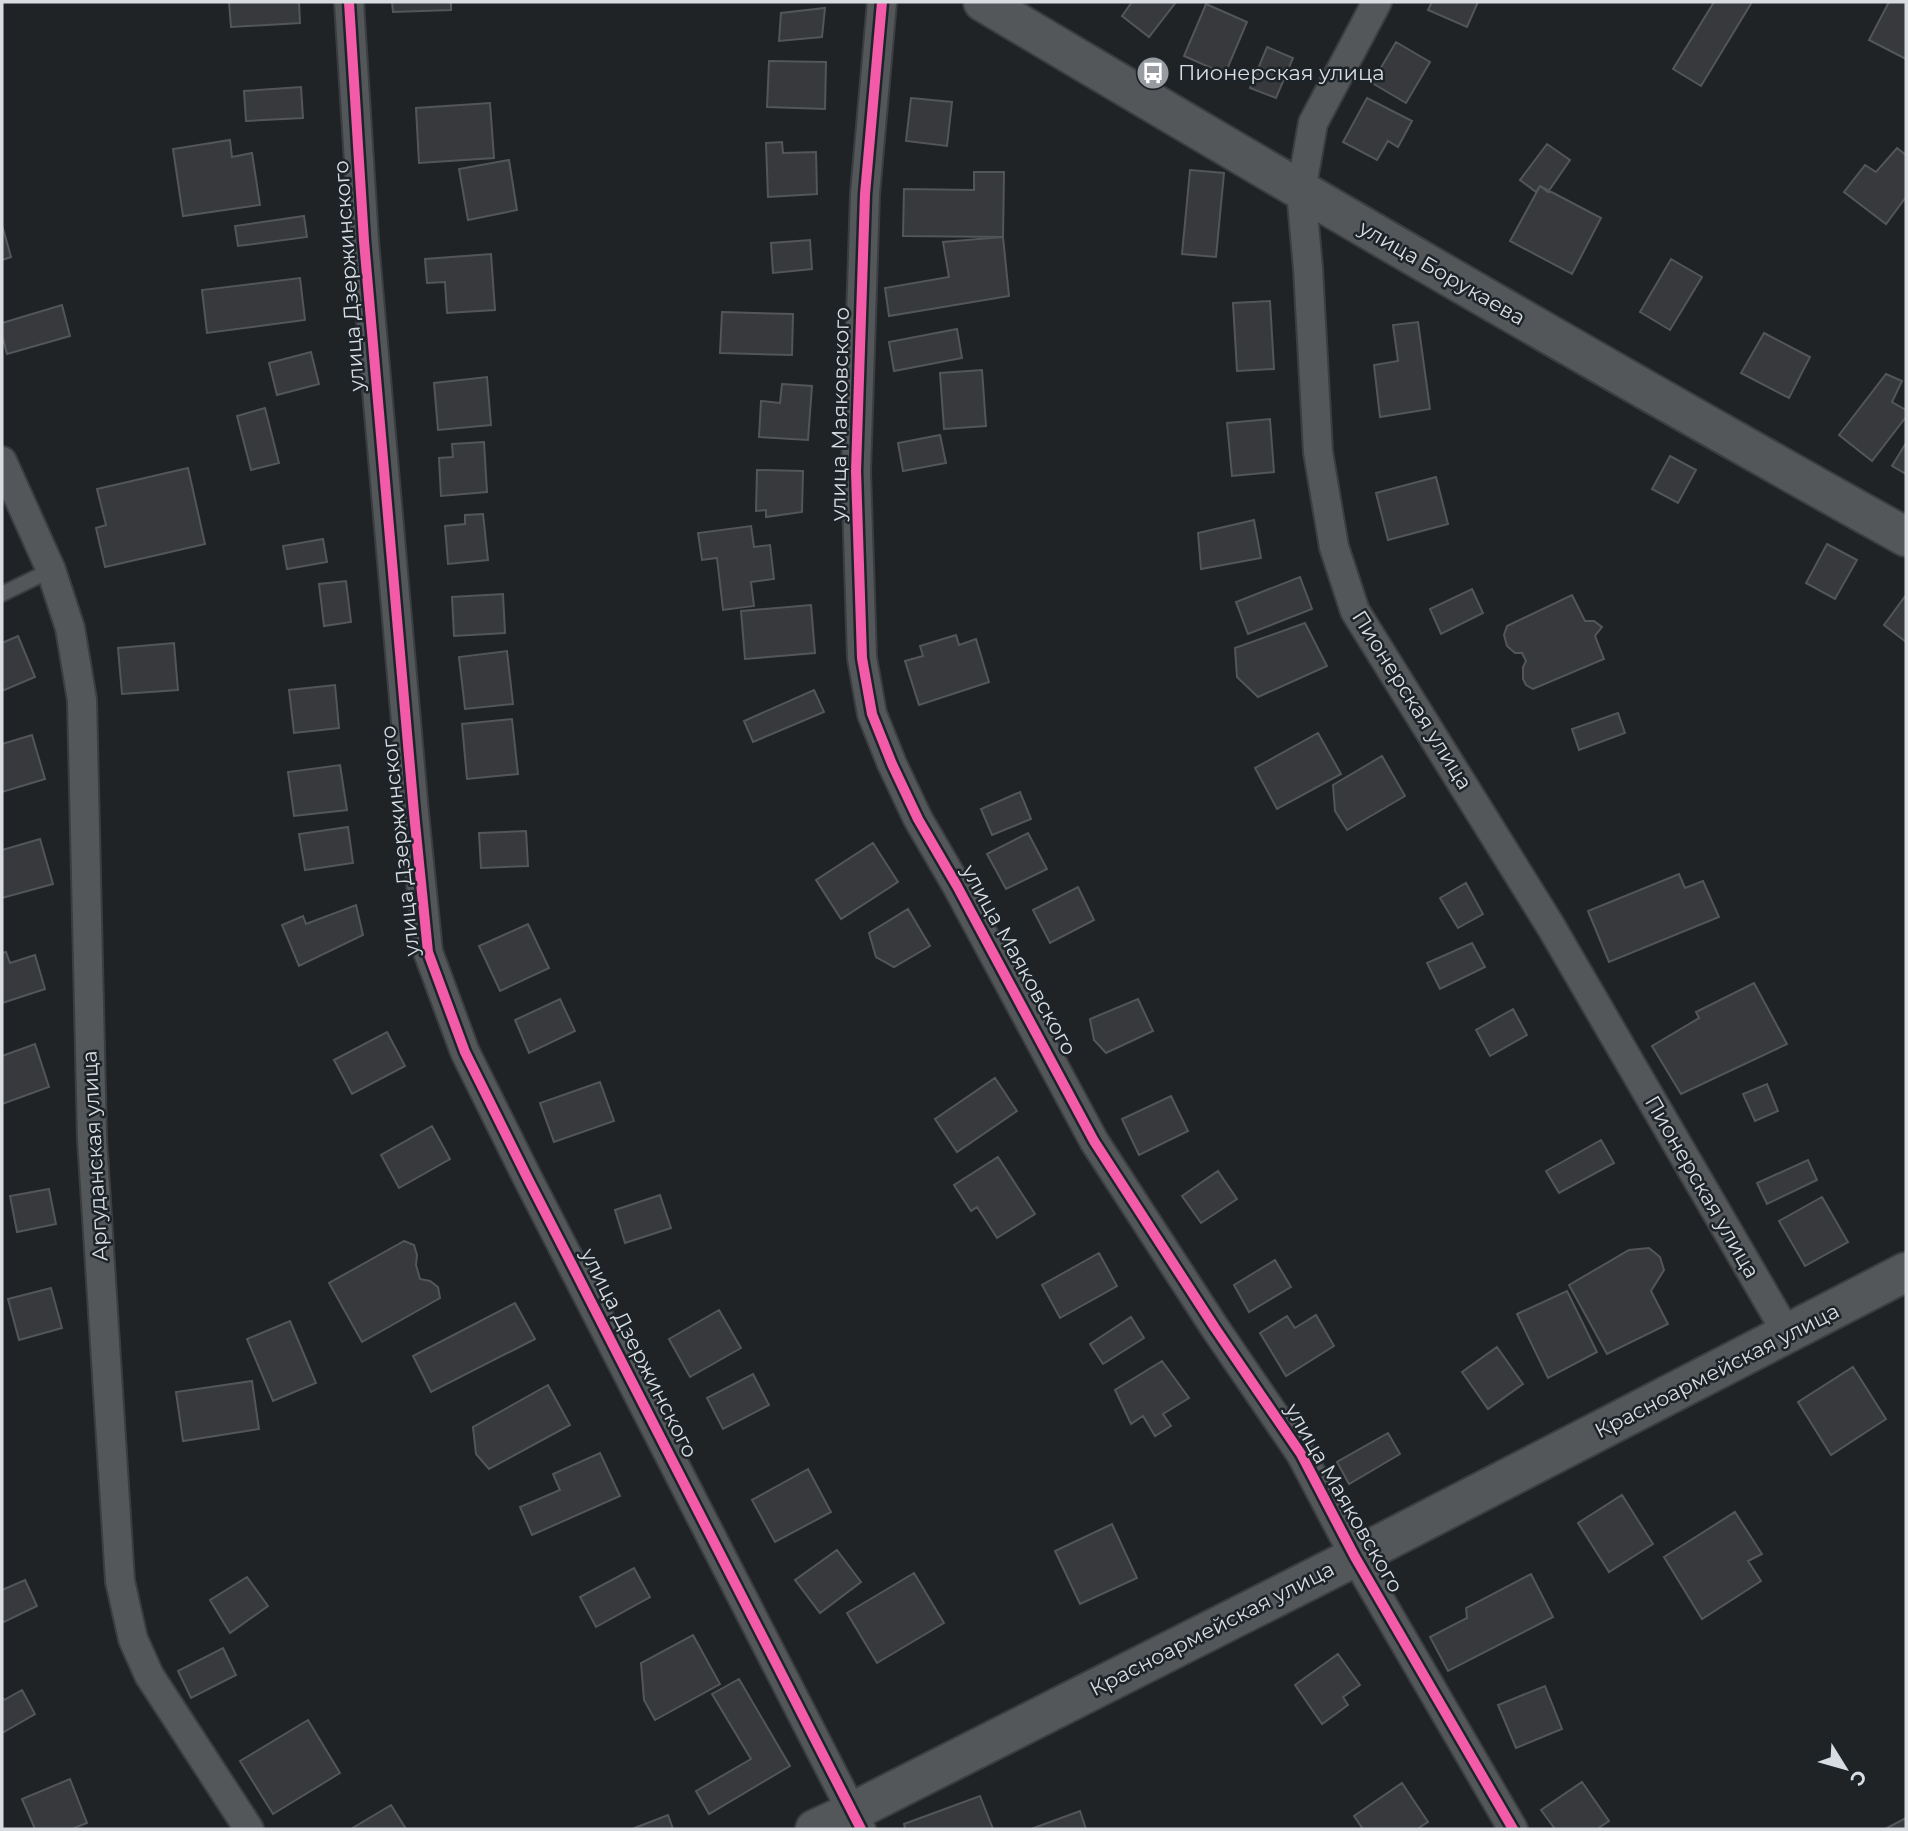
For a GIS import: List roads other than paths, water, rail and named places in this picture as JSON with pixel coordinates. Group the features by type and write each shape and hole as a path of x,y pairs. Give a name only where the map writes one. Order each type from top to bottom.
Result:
{"street":[{"name":"улица Дзержинского","path":"349,2 364,241 428,952 465,1052 857,1821"},
{"name":"улица Маяковского","path":"882,2 864,194 856,471 862,658 872,714 918,819 1094,1140 1215,1328 1301,1454 1355,1557 1513,1829"},
{"name":"улица Борукаева","path":"983,2 1301,191 1906,537"},
{"name":"Пионерская улица","path":"1377,2 1312,123 1301,191 1318,452 1334,547 1355,611 1550,925 1788,1335"},
{"name":"Аргуданская улица","path":"2,461 51,570 70,628 82,700 92,1138 120,1581 133,1639 149,1675 250,1829"},
{"name":"Красноармейская улица","path":"816,1829 857,1821 1355,1557 1906,1272"}],"lane":[{"path":"2,594 51,570"}],"place":[{"name":"Пионерская улица","path":"1153,73"}]}
